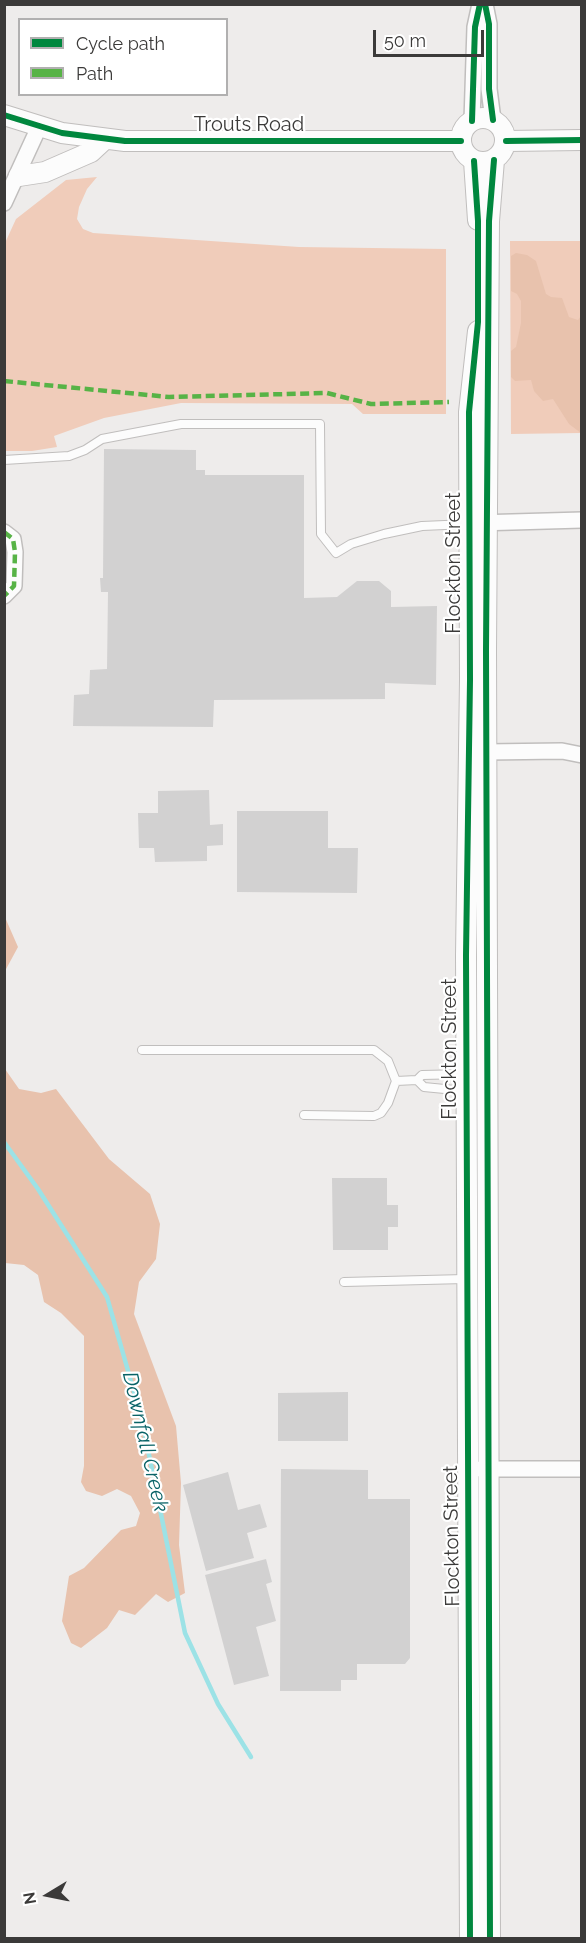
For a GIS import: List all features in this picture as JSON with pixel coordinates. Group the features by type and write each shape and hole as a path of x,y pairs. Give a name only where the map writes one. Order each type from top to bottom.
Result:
{"street":[{"path":"472,121 475,27 480,4"},
{"path":"485,4 489,24 489,90 493,120"},
{"name":"Trouts Road","path":"4,114 39,127 105,139 461,141"},
{"path":"479,118 493,120 502,129 506,141 502,152 484,161 465,153 461,141 464,129 472,121 479,118"},
{"path":"4,203 19,176 39,127"},
{"path":"19,176 45,172 91,152 105,139"},
{"path":"506,141 582,140"},
{"name":"Flockton Street","path":"484,161 489,221 478,523 467,1083 467,1279 478,1469 490,1938"},
{"path":"478,523 582,520"},
{"name":"Flockton Street","path":"470,1938 486,752 478,523"},
{"path":"4,532 13,539 15,552 14,586 4,596"},
{"path":"486,752 562,752 582,756"},
{"path":"478,1469 582,1470"}],"lane":[{"path":"4,460 69,456 85,450 102,439 181,424 320,424 321,534 336,553 351,544 384,534 422,526 478,523"},
{"path":"142,1050 374,1050 388,1061 396,1082 388,1103 378,1115 304,1115"},
{"path":"396,1082 417,1080 422,1075 467,1083"},
{"path":"417,1080 424,1087 467,1083"},
{"path":"344,1282 467,1279"}],"shaded area":[{"path":"97,177 87,189 79,207 77,219 83,229 93,233 299,247 446,249 446,414 363,414 352,404 181,403 104,418 54,436 57,447 32,451 5,451 5,243 16,219 66,180"},
{"path":"510,241 581,241 581,433 511,434"},
{"path":"516,253 527,255 536,261 546,294 562,298 569,317 578,320 581,316 581,433 569,424 553,399 543,401 534,391 531,380 515,381 511,377 511,351 516,347 521,323 521,301 517,294 511,291 511,256"},
{"path":"4,915 18,947 5,971 4,971"},
{"path":"5,1069 19,1089 41,1093 56,1089 109,1159 150,1194 160,1224 156,1259 139,1282 134,1314 176,1426 181,1483 179,1545 185,1593 168,1602 156,1594 135,1615 119,1610 107,1628 81,1648 71,1643 62,1621 69,1576 84,1568 121,1530 136,1526 140,1513 131,1496 117,1489 102,1496 86,1491 81,1482 84,1466 84,1336 61,1313 44,1302 38,1275 24,1265 5,1263"}],"building":[{"path":"104,449 196,450 196,470 205,470 205,475 304,475 304,598 337,597 357,581 379,581 391,591 391,607 437,606 436,685 385,683 385,699 214,700 213,727 73,726 74,695 89,694 90,670 107,669 108,592 101,592 100,578 103,578"},
{"path":"209,790 210,825 223,824 223,845 207,846 207,861 155,862 154,848 139,848 138,813 158,813 158,791"},
{"path":"237,811 328,811 328,848 358,848 357,893 237,892"},
{"path":"332,1178 387,1178 387,1205 398,1205 398,1227 388,1227 388,1250 333,1250"},
{"path":"348,1392 348,1441 278,1441 278,1393"},
{"path":"281,1469 368,1470 368,1499 410,1499 410,1658 405,1664 357,1664 357,1680 341,1680 341,1691 280,1691"},
{"path":"228,1472 238,1510 260,1504 267,1527 247,1533 254,1558 206,1571 183,1485"},
{"path":"266,1559 272,1582 266,1584 276,1621 256,1627 269,1676 234,1685 205,1575"}],"waterway":[{"name":"Downfall Creek","path":"4,1142 38,1189 107,1297 142,1420 185,1633 218,1704 251,1757"}],"marked path":[{"path":"4,381 169,397 327,393 371,404 449,402"},
{"path":"4,532 13,539 15,552 14,586 4,596"}],"cycle path":[{"path":"472,121 475,27 480,4"},
{"path":"485,4 489,24 489,89 493,120"},
{"path":"4,115 62,133 125,141 461,141"},
{"path":"506,141 582,140"},
{"path":"490,1938 486,650 489,221 494,160"},
{"path":"470,1938 466,955 470,680 469,412 478,322 478,221 474,161"}]}
